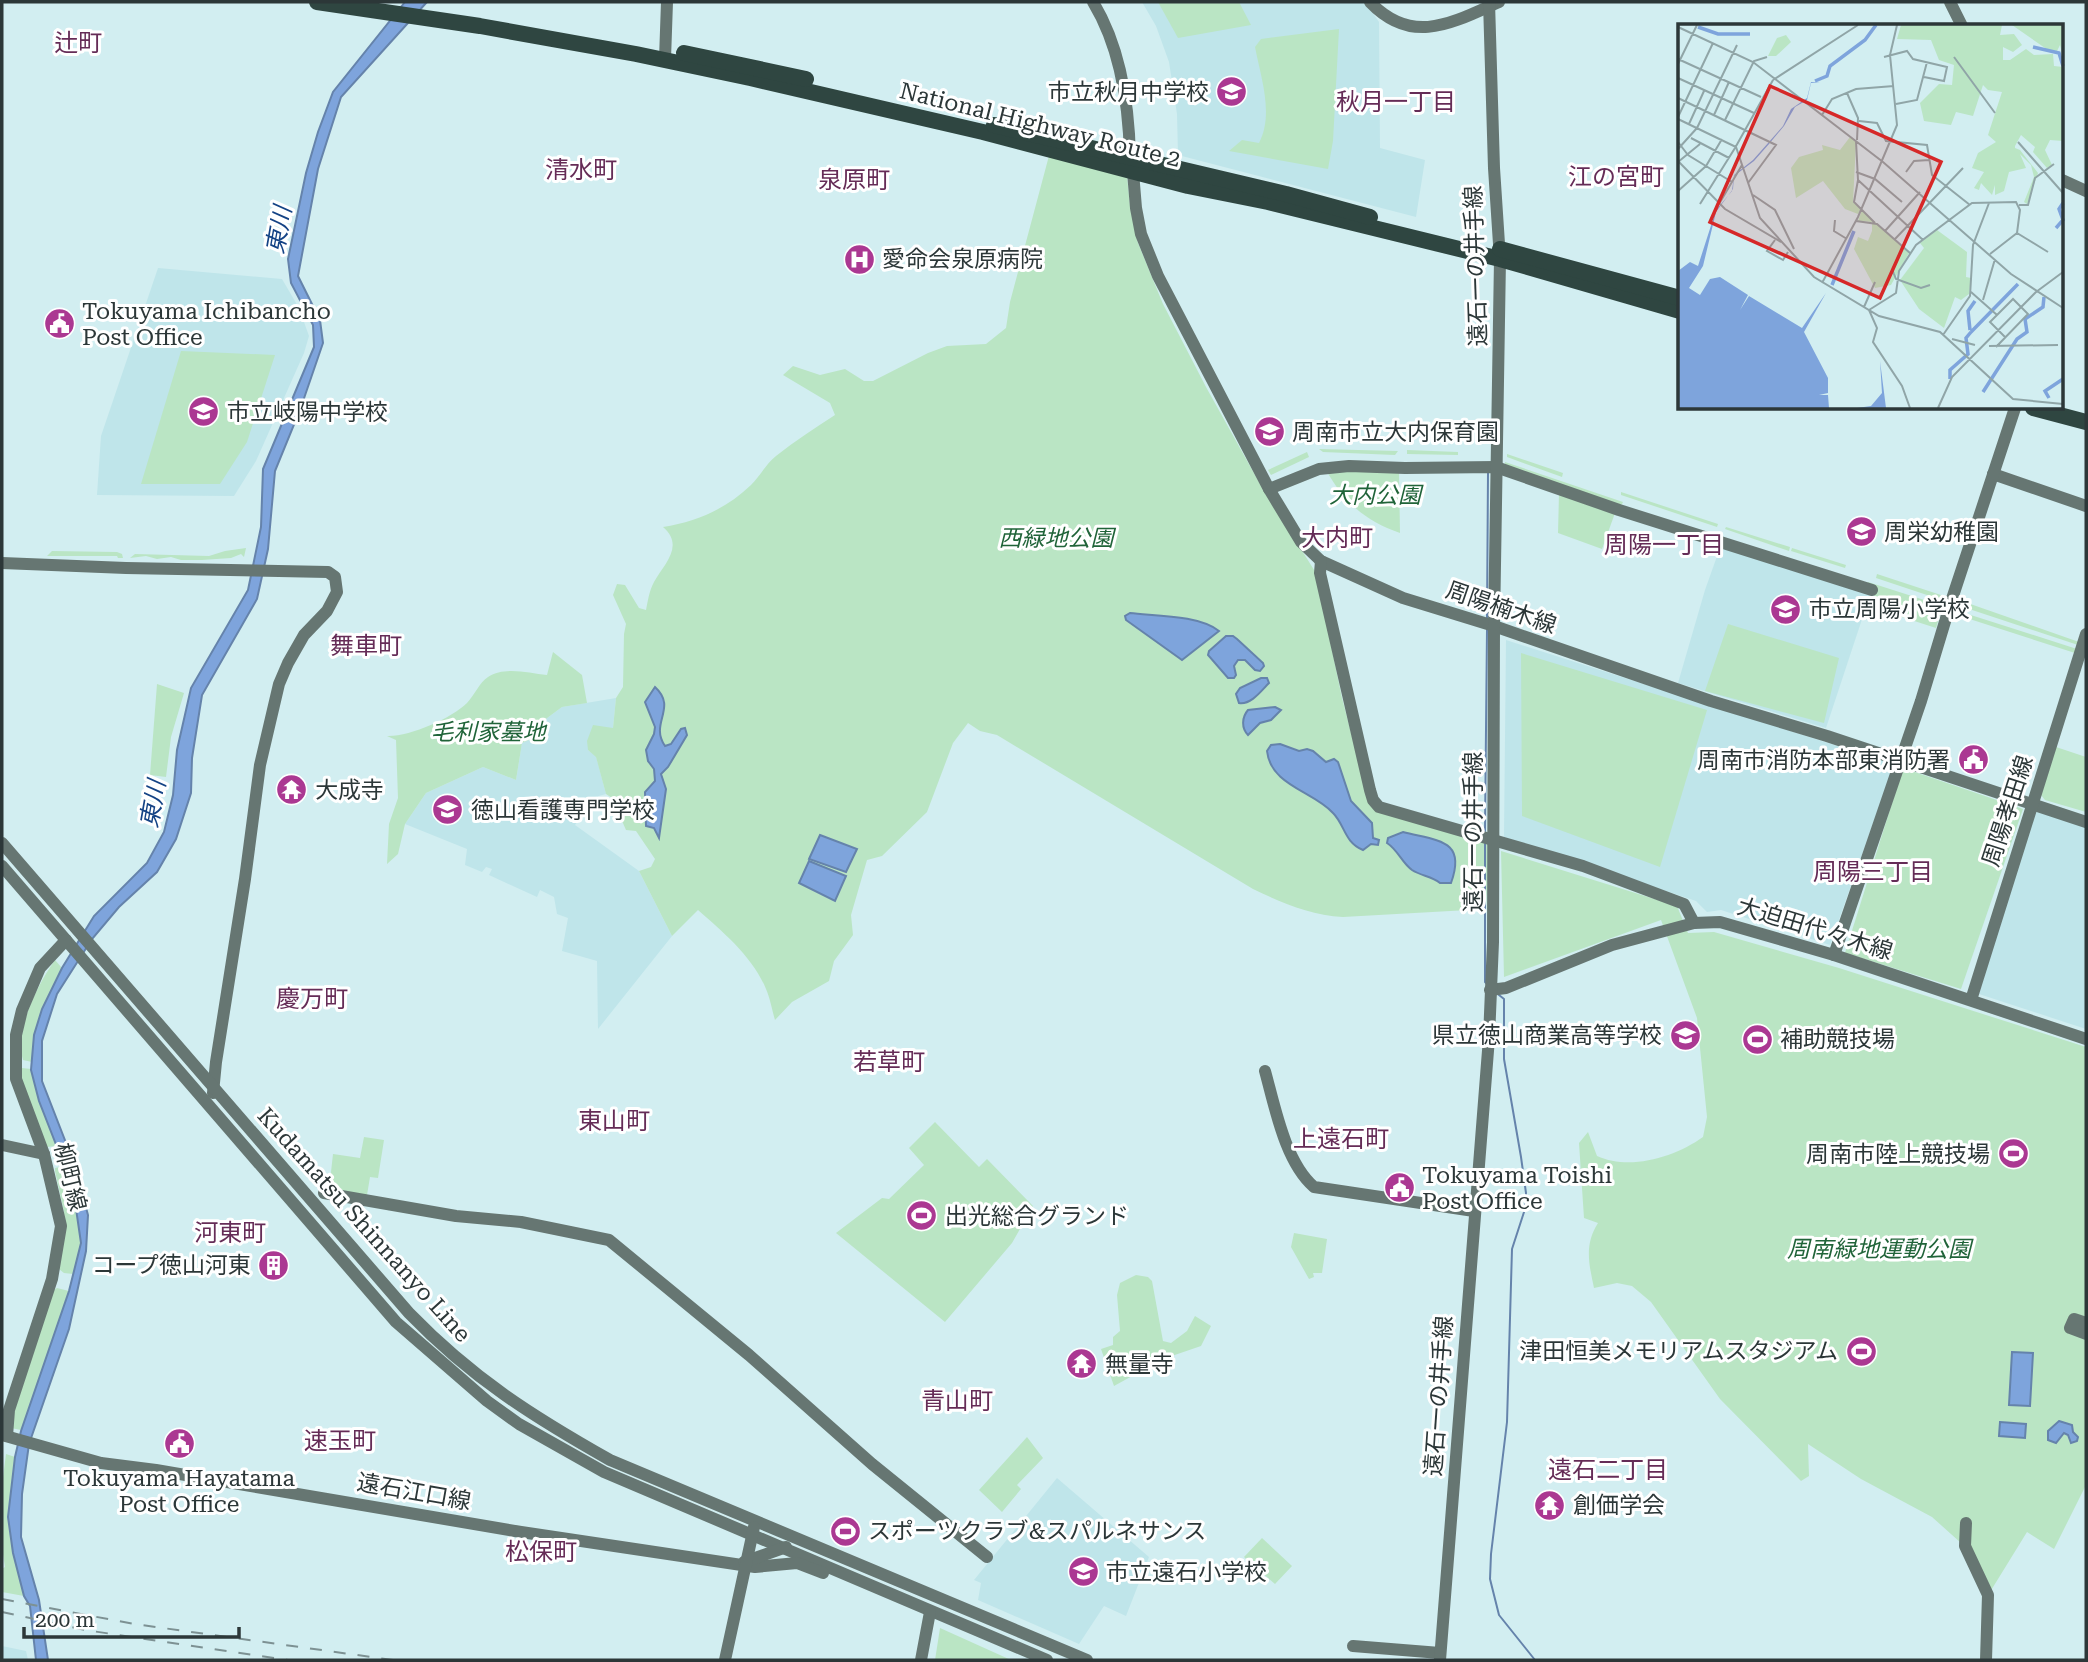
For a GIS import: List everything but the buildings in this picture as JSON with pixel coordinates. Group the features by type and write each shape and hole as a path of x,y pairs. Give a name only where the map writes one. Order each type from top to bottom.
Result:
{"highway":[{"name":"National Highway Route 2","path":"317,2 364,8 386,7 666,54 1678,298"},
{"name":"National Highway Route 2","path":"1500,254 1678,310"},
{"path":"2064,405 2086,411"},
{"path":"2041,410 2086,422"}],"street":[{"path":"666,54 667,2"},
{"name":"周陽楠木線","path":"1093,2 1113,48 1126,95 1136,208 1141,234 1158,276 1269,489 1301,542 1321,561 1402,598 2086,822"},
{"path":"1370,2 1382,14 1413,28 1432,28 1492,3"},
{"path":"1950,2 1961,24"},
{"name":"遠石一の井手線","path":"1440,1656 1489,1038 1494,840 1490,625 1500,254 1494,169 1492,3"},
{"path":"2064,181 2086,191"},
{"path":"1835,955 2014,410"},
{"path":"1269,489 1319,469 1349,466 1496,467 1619,510 1872,590"},
{"path":"1993,474 2086,506"},
{"path":"1321,561 1320,573 1373,800 1379,807 1583,866 1684,904 1694,923"},
{"path":"2,563 328,572 335,577 337,592 327,611 304,635 279,684 260,765 213,1109"},
{"name":"周陽孝田線","path":"1971,1000 2086,634"},
{"name":"Kudamatsu Shinnanyo Line","path":"2,843 409,1313 458,1361 544,1422 610,1460 754,1528 784,1547 924,1610 1047,1660"},
{"name":"Kudamatsu Shinnanyo Line","path":"2,866 396,1322 487,1401 519,1424 604,1472 754,1528 820,1549 1087,1660"},
{"name":"大迫田代々木線","path":"1490,990 1506,988 1612,945 1694,923 1720,922 1835,955 2086,1039"},
{"name":"柳町線","path":"7,1436 9,1410 52,1279 60,1238 59,1214 44,1154 16,1079 16,1035 26,999 40,968 66,940"},
{"path":"1265,1071 1292,1155 1306,1180 1314,1187 1474,1211"},
{"path":"2,1146 44,1154"},
{"path":"324,1193 456,1216 521,1222 609,1240 749,1355 872,1464 987,1557"},
{"path":"2086,1323 2074,1319 2070,1328 2086,1334"},
{"name":"遠石江口線","path":"7,1436 101,1463 522,1532 744,1564 784,1547 804,1545 820,1549"},
{"path":"1966,1523 1965,1546 1988,1595 1986,1660"},
{"path":"725,1660 754,1528"},
{"path":"744,1564 762,1567 797,1563 883,1600 924,1610 921,1660"},
{"path":"1353,1646 1440,1656"}],"shaded area":[{"path":"1142,2 1365,2 1379,22 1380,148 1425,160 1416,217 1178,155 1177,114 1169,62 1156,26"},
{"path":"158,268 282,279 299,308 309,336 256,461 234,496 97,495 101,436"},
{"path":"1721,545 1871,592 1826,728 1678,683"},
{"path":"1506,640 1894,764 1830,945 1721,910 1707,912 1696,901 1504,837"},
{"path":"616,698 613,728 588,750 596,756 606,794 595,797 575,825 639,871 672,936 598,1029 597,961 562,951 568,918 557,914 554,897 540,890 537,897 489,875 492,869 486,867 482,872 465,865 467,849 405,824 426,793 483,767 516,780 522,743 538,736 535,727 562,707"},
{"path":"2035,808 2086,826 2086,1029 1979,994"},
{"path":"1057,1478 1149,1557 1126,1616 1104,1606 1079,1644 978,1600 981,1583 974,1580"},
{"path":"2,1646 26,1651 28,1660 2,1660"}],"green space":[{"path":"1158,2 1239,2 1251,25 1178,38"},
{"path":"1339,29 1333,141 1328,169 1229,151 1242,140 1259,143 1263,132 1266,120 1265,96 1255,47 1261,39"},
{"name":"西緑地公園","path":"1050,152 1127,176 1138,243 1163,304 1260,484 1316,573 1342,698 1368,798 1489,842 1486,909 1343,917 1296,908 1253,889 997,735 980,731 968,723 953,743 927,812 882,856 867,860 851,915 853,935 834,961 829,981 792,1002 775,1020 767,993 753,966 698,910 672,936 639,871 651,867 655,859 636,831 626,830 612,798 606,794 596,757 588,750 587,741 593,725 613,728 616,698 623,687 626,624 613,595 617,584 625,585 639,608 646,610 652,585 667,562 672,548 669,534 663,527 687,522 721,508 751,485 776,456 835,415 830,403 783,375 793,366 820,375 845,369 864,381 873,381 947,346 986,344 1006,328 1010,302"},
{"path":"181,351 275,355 247,442 220,484 141,484"},
{"path":"1319,449 1398,451 1395,455 1323,452"},
{"path":"1407,450 1458,452 1458,455 1407,454"},
{"path":"1307,452 1309,457 1271,475 1268,470"},
{"path":"1507,454 1563,473 1562,477 1507,457"},
{"path":"1505,462 1623,502 1621,506 1505,467"},
{"name":"大内公園","path":"1326,470 1399,472 1400,533 1376,523 1357,509 1340,492"},
{"path":"1621,492 1718,524 1717,527 1621,495"},
{"path":"1559,494 1615,513 1602,549 1558,533"},
{"path":"1726,527 1790,547 1789,551 1725,529"},
{"path":"246,548 244,557 241,554 231,558 202,560 171,557 157,559 146,556 130,558 135,554 209,556"},
{"path":"1792,548 1846,565 1845,568 1791,551"},
{"path":"52,551 117,552 122,554 123,558 47,556"},
{"path":"1877,574 1947,597 1945,601 1876,578"},
{"path":"1868,582 1943,606 1936,628 1871,607 1876,588 1867,585"},
{"path":"1956,599 2079,642 2078,645 1954,604"},
{"path":"1952,609 2077,649 2075,653 1951,613"},
{"path":"1728,624 1839,658 1824,723 1705,691"},
{"name":"毛利家墓地","path":"553,652 582,675 587,703 562,707 535,727 538,736 522,743 516,780 483,767 426,793 405,824 398,854 387,864 389,824 398,798 396,740 387,736 418,730 451,715 467,703 488,677 495,674 517,671 547,675"},
{"path":"1521,653 1707,710 1660,867 1522,816"},
{"path":"157,684 184,693 171,737 166,777 150,775"},
{"path":"2056,747 2086,757 2086,812 2045,800 2041,795"},
{"path":"1903,768 2023,809 1961,989 1845,953"},
{"name":"周南緑地運動公園","path":"1501,851 1677,906 1688,933 1714,932 1839,968 2086,1047 2086,1485 2054,1549 2027,1532 1990,1592 1961,1543 1932,1517 1861,1479 1808,1444 1809,1476 1801,1481 1720,1399 1651,1302 1632,1286 1617,1283 1594,1288 1589,1247 1598,1223 1584,1218 1579,1143 1588,1132 1597,1156 1638,1162 1679,1151 1703,1137 1707,1117 1697,1018 1661,920 1504,977"},
{"path":"55,960 62,968 42,1014 32,1062 23,1060 22,1035 29,1008"},
{"path":"22,1068 31,1069 39,1101 58,1146 46,1147 20,1082"},
{"name":"出光総合グランド","path":"935,1122 979,1167 987,1159 1033,1206 1012,1243 945,1322 836,1233 882,1198 889,1199 924,1165 909,1148"},
{"path":"364,1137 384,1140 378,1178 370,1177 367,1195 329,1190 333,1154 360,1158"},
{"path":"65,1166 73,1188 81,1243 73,1274 59,1269 64,1212 55,1168"},
{"path":"1294,1233 1327,1239 1322,1273 1313,1273 1314,1277 1309,1279 1291,1247"},
{"path":"1136,1275 1148,1277 1152,1281 1163,1341 1171,1343 1187,1331 1195,1316 1211,1326 1201,1346 1163,1359 1114,1386 1101,1349 1113,1345 1113,1337 1120,1331 1117,1295 1120,1283"},
{"path":"57,1288 69,1291 21,1430 11,1428 54,1290"},
{"path":"1027,1437 1043,1458 1017,1485 1021,1489 1002,1512 979,1490"},
{"path":"6,1454 15,1457 8,1517 13,1553 24,1596 2,1592 2,1569 5,1567 2,1548 2,1485"},
{"path":"1262,1538 1292,1566 1275,1584 1244,1557"},
{"path":"940,1628 1011,1660 935,1660"}],"water":[{"path":"405,2 427,2 341,97 318,169 298,276 320,320 323,343 275,471 268,549 257,599 202,695 192,758 191,793 176,839 157,872 119,907 92,939 57,994 42,1041 42,1081 75,1166 88,1215 86,1251 69,1329 29,1444 22,1494 21,1537 39,1600 48,1660 36,1660 30,1606 24,1596 13,1553 8,1517 21,1431 69,1291 81,1243 73,1188 39,1101 31,1070 34,1035 42,1009 62,968 94,916 147,863 164,832 173,795 177,750 191,688 248,590 261,527 263,469 314,347 313,325 291,283 288,259 306,173 333,92"},
{"path":"1130,613 1189,619 1219,631 1182,660 1126,620 1125,616"},
{"path":"1226,636 1233,636 1263,663 1260,671 1255,670 1245,660 1238,660 1234,666 1236,675 1234,678 1228,678 1208,655"},
{"path":"1267,678 1269,683 1252,700 1239,703 1236,694 1240,688"},
{"path":"655,687 664,702 660,730 665,746 671,744 681,729 685,728 687,735 661,774 666,789 659,838 654,828 646,826 645,792 655,781 654,769 648,761 646,750 655,727 645,702"},
{"path":"1275,707 1281,710 1271,720 1260,723 1248,735 1243,722 1248,710"},
{"path":"1280,744 1299,751 1313,751 1326,762 1334,759 1338,762 1351,801 1372,823 1373,838 1379,840 1378,845 1371,844 1363,850 1357,847 1325,805 1294,787 1276,772 1267,751 1271,745"},
{"path":"1403,832 1437,840 1452,850 1455,869 1451,883 1440,883 1409,867 1387,843 1388,838"},
{"path":"820,835 857,849 846,872 809,859"},
{"path":"809,861 846,876 835,901 799,883"},
{"path":"2012,1352 2033,1353 2030,1406 2009,1405"},
{"path":"2059,1421 2072,1425 2073,1432 2078,1437 2077,1441 2071,1443 2068,1435 2064,1433 2056,1443 2048,1440 2048,1431"},
{"path":"2000,1422 2026,1424 2025,1438 1999,1436"}],"waterway":[{"path":"1487,618 1488,473"},
{"path":"1485,831 1487,630"},
{"path":"1485,844 1487,984"},
{"path":"1499,995 1504,999 1504,1059 1526,1193 1525,1209 1512,1249 1507,1422 1490,1579 1499,1615 1535,1660"}],"railway":[{"path":"2,1599 134,1624 393,1660"},
{"path":"2,1612 85,1630 288,1660"}],"place":[{"name":"市立秋月中学校","path":"1232,92"},
{"name":"愛命会泉原病院","path":"859,259"},
{"name":"Tokuyama Ichibancho Post Office","path":"59,324"},
{"name":"市立岐陽中学校","path":"204,412"},
{"name":"周南市立大内保育園","path":"1269,432"},
{"name":"周栄幼稚園","path":"1861,532"},
{"name":"市立周陽小学校","path":"1786,609"},
{"name":"周南市消防本部東消防署","path":"1973,760"},
{"name":"大成寺","path":"292,790"},
{"name":"徳山看護専門学校","path":"448,810"},
{"name":"県立徳山商業高等学校","path":"1685,1035"},
{"name":"補助競技場","path":"1757,1039"},
{"name":"周南市陸上競技場","path":"2013,1154"},
{"name":"Tokuyama Toishi Post Office","path":"1399,1188"},
{"name":"出光総合グランド","path":"922,1216"},
{"name":"コープ徳山河東","path":"274,1265"},
{"name":"津田恒美メモリアムスタジアム","path":"1861,1351"},
{"name":"無量寺","path":"1082,1364"},
{"name":"Tokuyama Hayatama Post Office","path":"179,1444"},
{"name":"創価学会","path":"1550,1505"},
{"name":"スポーツクラブ&スパルネサンス","path":"845,1531"},
{"name":"市立遠石小学校","path":"1083,1572"}],"district":[{"name":"辻町","path":"78,43"},
{"name":"秋月一丁目","path":"1396,102"},
{"name":"清水町","path":"581,170"},
{"name":"江の宮町","path":"1616,177"},
{"name":"泉原町","path":"854,180"},
{"name":"大内町","path":"1337,538"},
{"name":"周陽一丁目","path":"1664,545"},
{"name":"舞車町","path":"366,646"},
{"name":"周陽三丁目","path":"1873,872"},
{"name":"慶万町","path":"312,999"},
{"name":"若草町","path":"889,1062"},
{"name":"東山町","path":"614,1121"},
{"name":"上遠石町","path":"1341,1139"},
{"name":"河東町","path":"230,1233"},
{"name":"青山町","path":"957,1401"},
{"name":"速玉町","path":"340,1441"},
{"name":"遠石二丁目","path":"1608,1470"},
{"name":"松保町","path":"541,1552"}],"water label":[{"name":"東川","path":"279,230"},
{"name":"東川","path":"153,804"}]}
